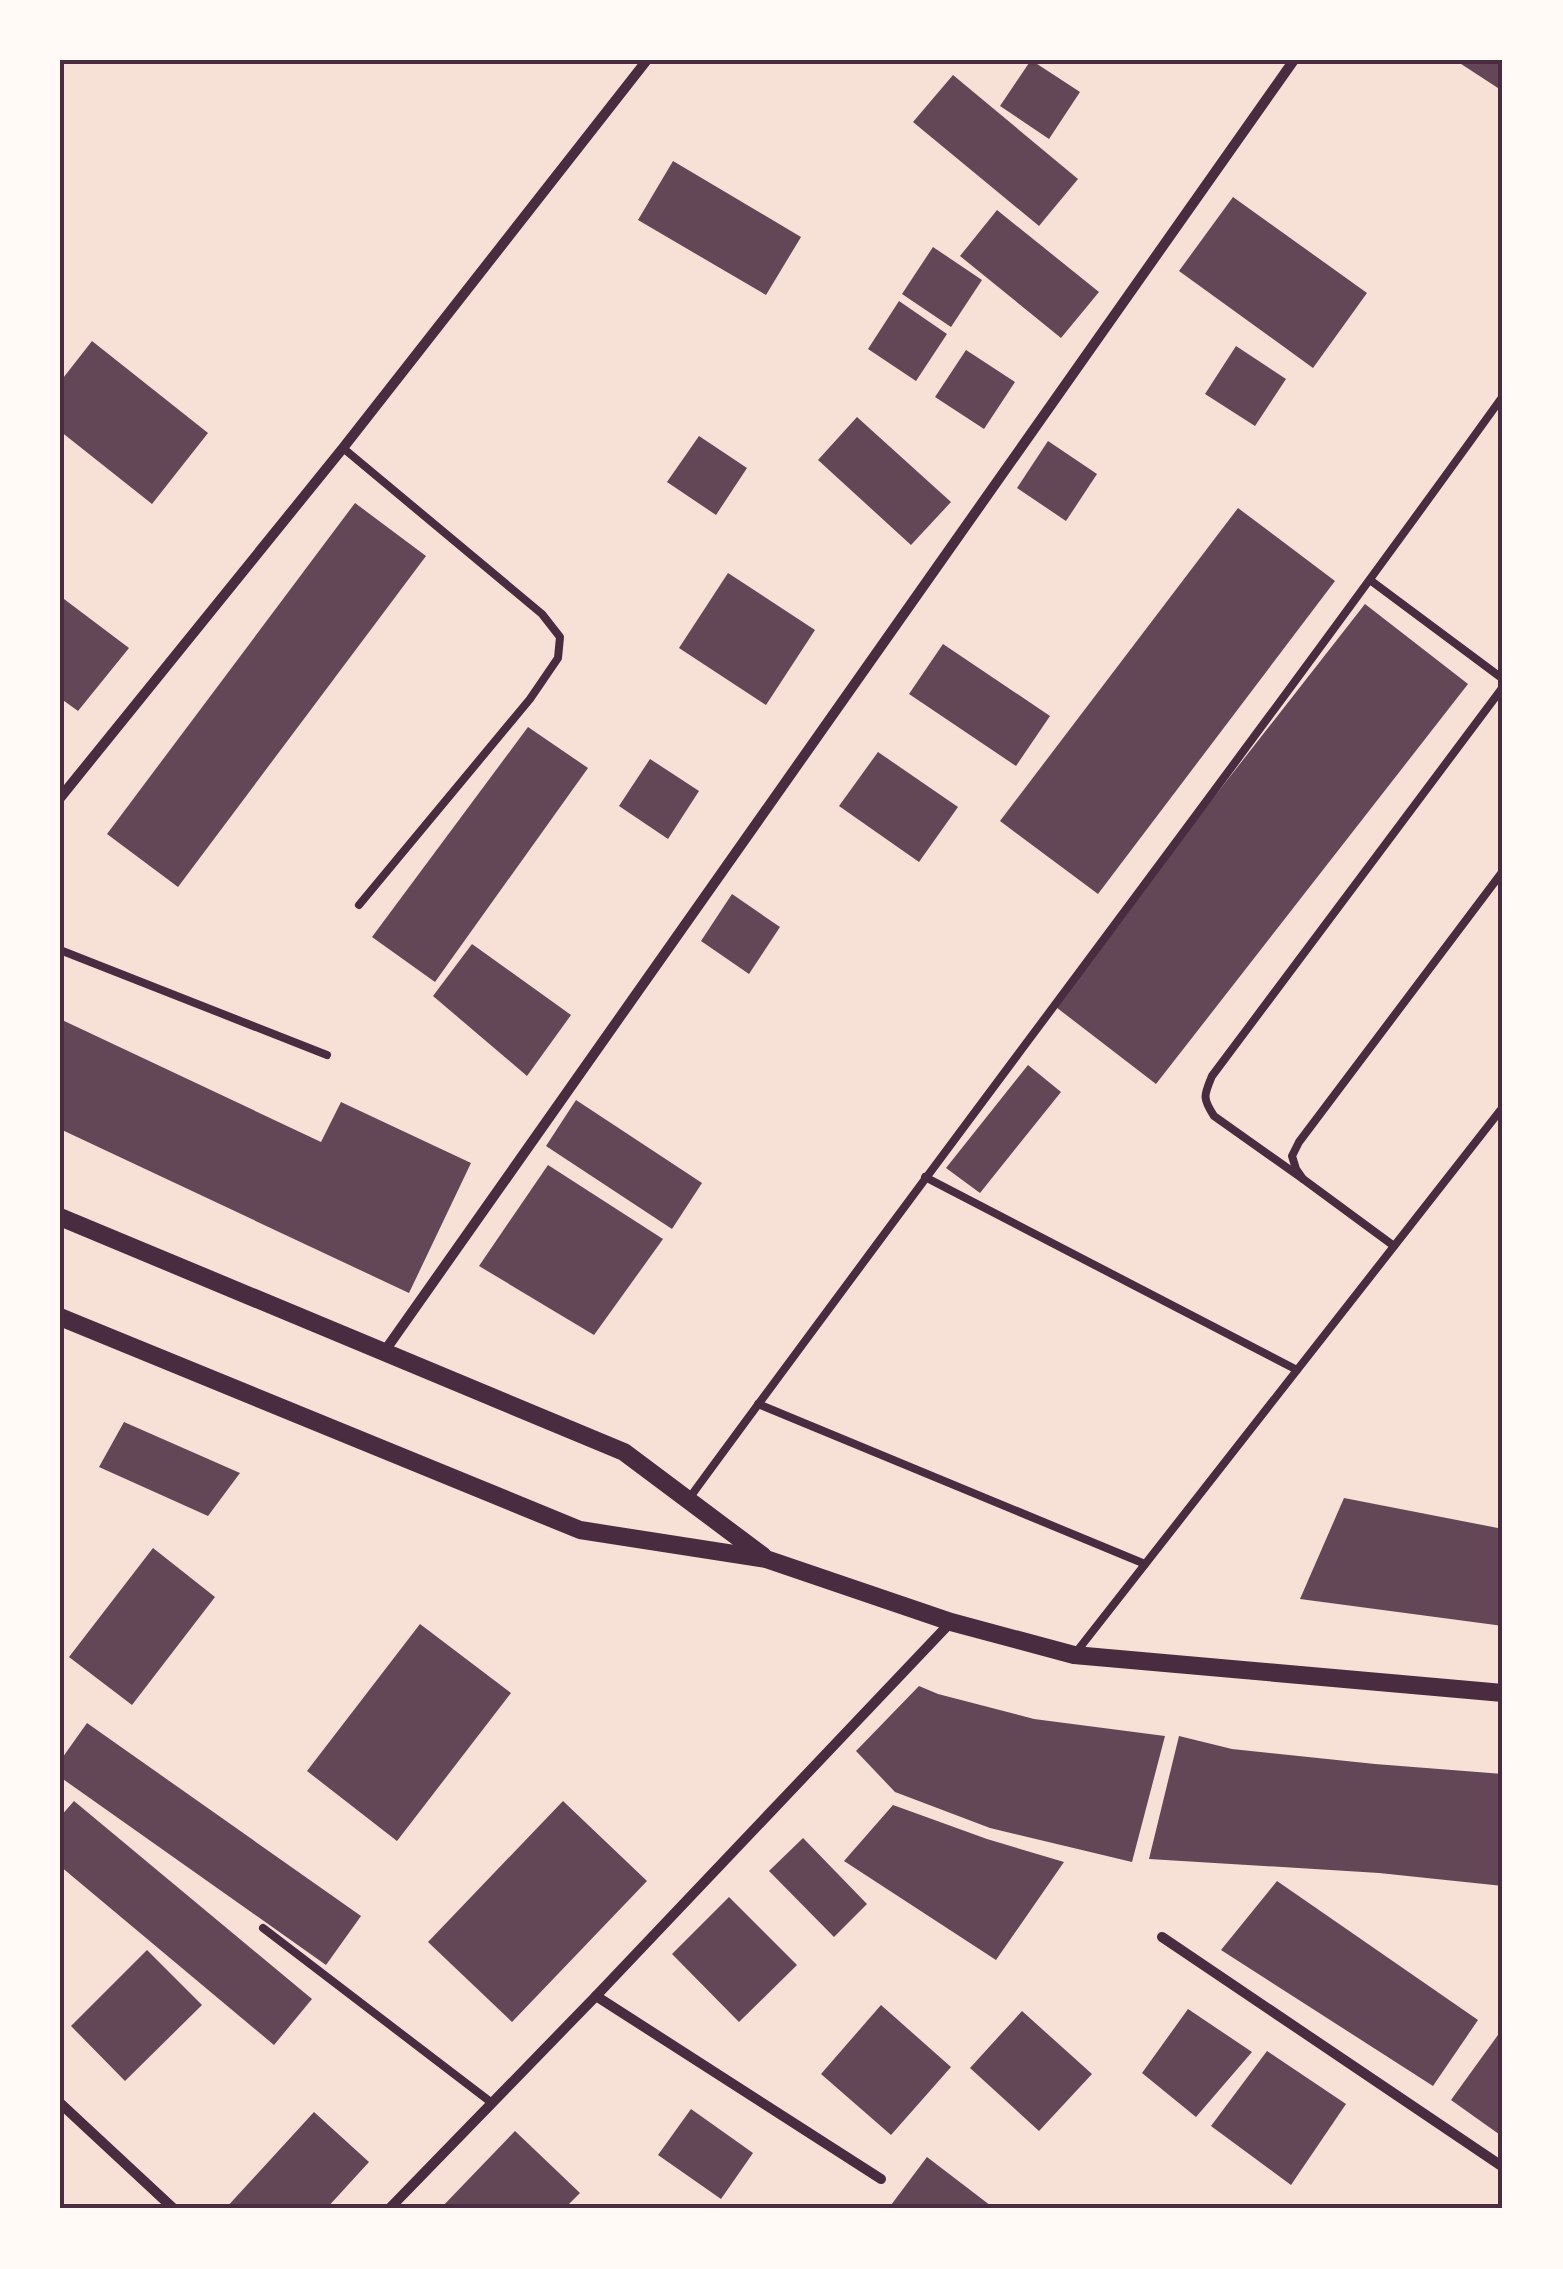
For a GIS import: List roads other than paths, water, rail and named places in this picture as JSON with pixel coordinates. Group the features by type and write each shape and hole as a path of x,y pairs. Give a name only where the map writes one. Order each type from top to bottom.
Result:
{"street":[{"path":"60,798 343,448 647,60"},
{"path":"384,1352 1294,60"},
{"path":"60,1217 624,1452 766,1559"},
{"path":"60,1317 580,1530 766,1559 951,1622 1074,1655 1503,1693"},
{"path":"389,2209 951,1622"},
{"path":"1162,1937 1503,2167"},
{"path":"596,1996 881,2179"},
{"path":"60,2104 174,2209"}],"lane":[{"path":"688,1500 1503,396"},
{"path":"343,448 542,614 560,637 558,658 530,699 359,905"},
{"path":"1370,580 1503,679"},
{"path":"1394,1246 1214,1116 1204,1102 1206,1090 1212,1076 1503,687"},
{"path":"1303,1180 1292,1156 1299,1142 1503,871"},
{"path":"60,950 327,1055"},
{"path":"1074,1655 1503,1107"},
{"path":"925,1177 1297,1370"},
{"path":"758,1404 1146,1564"},
{"path":"263,1928 492,2103"}]}
